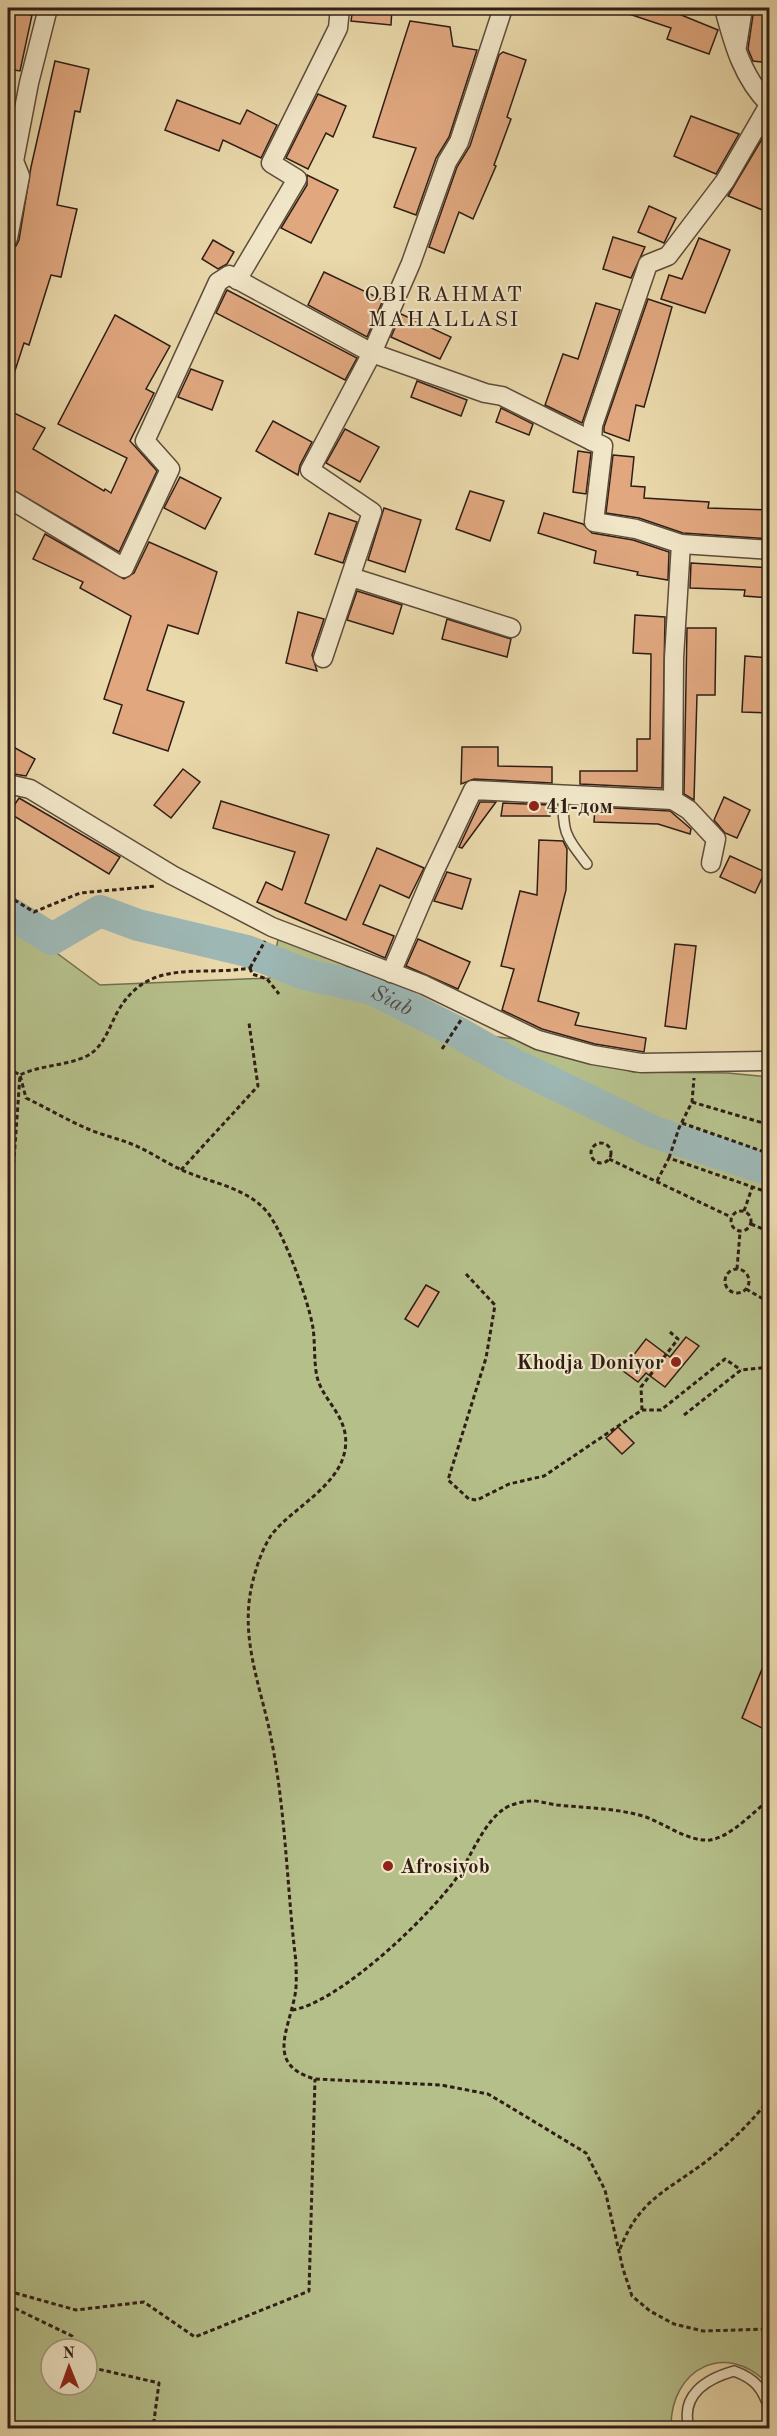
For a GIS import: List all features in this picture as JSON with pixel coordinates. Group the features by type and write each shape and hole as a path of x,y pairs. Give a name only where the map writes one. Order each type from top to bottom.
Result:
{"street":[{"path":"8,238 20,176 11,160 48,8"},
{"path":"237,280 297,179 270,163 338,28 340,8"},
{"path":"324,658 372,512 310,470 372,353 411,263 447,162 459,142 503,8"},
{"path":"592,441 593,425 648,264 668,256 725,181 769,105 760,95 736,54 723,8"},
{"path":"736,54 743,8"},
{"path":"8,498 124,568 170,469 145,441 218,282 229,275 372,353 484,393 502,396 603,446 594,522 636,529 681,544 770,550"},
{"path":"673,800 674,658 681,544"},
{"path":"351,577 512,628"},
{"path":"8,784 30,789 185,882 272,927 424,985 538,1040 593,1055 641,1063 770,1061"},
{"path":"391,973 434,872 473,790 673,800 689,810 716,839 711,863"}],"lane":[{"path":"563,795 563,830 568,841 587,864"},
{"path":"689,2428 687,2422 691,2400 701,2384 734,2372 749,2377 763,2390 770,2412 768,2428"}],"path":[{"path":"8,896 34,912 80,893 126,891 185,882"},
{"path":"272,927 250,968 252,974 267,979 279,994"},
{"path":"20,1075 86,1056 103,1042 130,992 147,978 182,972 229,972 250,968"},
{"path":"442,1049 461,1020"},
{"path":"181,1170 258,1086 249,1023"},
{"path":"657,1181 692,1102 695,1062"},
{"path":"8,1068 20,1075 26,1098 87,1129 130,1143 181,1170 223,1184 252,1199 267,1212 283,1239 306,1302 313,1328 316,1375 339,1414 346,1433 345,1451 338,1469 321,1489 271,1536 257,1568 249,1610 251,1660 272,1742 279,1785 296,1962 296,1992 283,2044 288,2063 298,2074 315,2079 441,2085 488,2094 586,2153 606,2190 619,2251 632,2296 650,2311 674,2324 703,2331 770,2329"},
{"path":"8,1186 14,1160 20,1075"},
{"path":"692,1102 770,1125"},
{"path":"682,1123 770,1154"},
{"path":"609,1159 610,1148 606,1144 596,1144 592,1147 590,1152 595,1161 600,1163 609,1159 731,1217"},
{"path":"669,1158 770,1193"},
{"path":"744,1211 752,1188"},
{"path":"731,1217 738,1211 744,1211 751,1215 751,1224"},
{"path":"731,1217 732,1227 740,1232"},
{"path":"8,1218 10,1246 8,1251"},
{"path":"737,1269 740,1232 751,1224"},
{"path":"751,1224 770,1232"},
{"path":"737,1269 746,1274 748,1279 746,1289 741,1292 731,1292 724,1283 727,1273 737,1269"},
{"path":"466,1274 495,1305 486,1358 448,1480 469,1499 477,1500 509,1484 544,1476 642,1410 661,1410 725,1359 741,1370"},
{"path":"746,1289 770,1303"},
{"path":"642,1410 641,1388 678,1339 670,1332"},
{"path":"684,1415 741,1370 770,1367"},
{"path":"292,2010 308,2008 347,1981 384,1954 426,1916 458,1876 484,1831 504,1809 530,1800 610,1809 644,1817 692,1837 710,1840 723,1835 770,1800"},
{"path":"8,2291 76,2310 144,2302 195,2337 309,2291 315,2079"},
{"path":"619,2251 628,2227 647,2203 705,2162 733,2138 770,2098"},
{"path":"8,2305 73,2337"},
{"path":"99,2369 159,2383 153,2428"}],"green space":[{"name":"Afrosiyob","path":"8,917 100,985 270,978 280,930 472,1034 515,1039 633,1072 728,1073 769,1077 769,2385 752,2371 735,2364 719,2363 704,2367 690,2376 680,2390 673,2407 671,2428 449,2428 316,2425 315,2428 8,2428"}],"building":[{"path":"353,8 392,8 391,25 351,21"},
{"path":"618,8 676,8 674,12 718,30 709,54 667,39 671,28 617,10"},
{"path":"754,8 770,8 770,63 753,61 748,49"},
{"path":"8,11 32,15 20,71 8,69"},
{"path":"410,21 450,27 453,46 477,50 449,137 436,158 416,215 394,207 416,148 373,137"},
{"path":"503,52 526,60 507,117 511,119 494,165 496,166 473,219 459,212 444,253 429,247 457,167 470,146 499,55"},
{"path":"55,61 89,69 80,112 75,111 57,205 77,209 61,277 51,275 29,345 24,343 10,386 8,385 8,249 16,246 19,240 31,167"},
{"path":"318,94 346,106 333,137 326,133 308,169 286,158"},
{"path":"177,100 240,124 247,110 277,125 261,158 223,140 219,151 165,130"},
{"path":"691,116 739,134 716,174 674,156"},
{"path":"762,139 770,141 770,213 728,196"},
{"path":"307,175 338,190 311,243 281,228 307,185"},
{"path":"649,206 676,218 664,243 638,232"},
{"path":"613,237 645,247 631,278 603,269"},
{"path":"699,238 730,250 705,313 661,299 669,275 682,279"},
{"path":"213,240 234,252 227,264 218,269 202,259"},
{"path":"324,272 383,300 367,337 308,305"},
{"path":"227,290 357,358 345,380 216,313"},
{"path":"648,299 672,307 644,407 636,405 629,441 604,432 604,427"},
{"path":"596,303 620,310 582,423 545,405 563,354 578,359"},
{"path":"401,314 451,337 440,359 391,337"},
{"path":"115,315 170,346 146,389 154,393 130,441 157,471 119,552 8,487 8,410 45,428 33,449 111,493 127,458 58,424"},
{"path":"191,369 223,381 212,410 178,397"},
{"path":"417,381 467,400 461,416 411,397"},
{"path":"501,408 533,424 529,435 496,422"},
{"path":"273,421 312,442 300,465 298,475 256,451"},
{"path":"345,429 379,447 360,482 326,463"},
{"path":"578,451 591,453 586,494 573,492"},
{"path":"613,455 634,457 631,486 645,487 644,498 709,502 708,508 770,510 770,539 683,533 639,518 606,513"},
{"path":"180,477 221,498 205,529 164,508"},
{"path":"470,491 504,501 490,541 456,529"},
{"path":"384,508 421,520 405,572 368,560"},
{"path":"329,513 357,522 343,563 315,554"},
{"path":"544,513 583,524 592,533 633,540 669,552 668,580 637,575 638,572 594,563 596,551 538,533"},
{"path":"45,534 124,579 134,573 149,542 217,572 198,634 168,625 147,690 184,702 168,751 113,733 122,705 104,699 131,616 80,588 83,582 33,559"},
{"path":"691,563 770,568 770,598 744,596 745,590 690,588"},
{"path":"357,591 402,605 393,634 347,620"},
{"path":"298,612 324,619 312,655 317,671 286,663"},
{"path":"635,615 665,617 662,788 580,784 580,771 637,771 637,739 650,739 651,654 633,653"},
{"path":"447,619 511,639 507,657 442,639"},
{"path":"687,628 716,628 715,695 697,695 694,800 684,794"},
{"path":"745,656 770,658 770,713 742,712"},
{"path":"8,744 35,759 26,776 8,773"},
{"path":"462,747 498,747 498,766 552,767 552,783 474,779 461,784"},
{"path":"183,769 200,782 171,818 154,805"},
{"path":"724,797 750,810 737,838 725,833 714,820"},
{"path":"19,798 120,857 109,874 9,813"},
{"path":"221,801 329,835 305,903 346,920 377,848 424,868 409,898 380,885 363,924 394,936 385,958 257,902 266,882 282,890 295,852 213,828"},
{"path":"480,802 496,802 462,848 459,847"},
{"path":"503,803 550,805 550,816 501,816"},
{"path":"595,807 670,811 691,829 690,834 658,824 594,822"},
{"path":"539,840 563,841 567,849 566,890 538,1001 579,1013 575,1025 646,1038 644,1052 595,1044 542,1029 502,1010 514,969 501,966 520,891 537,895"},
{"path":"730,856 765,872 755,893 720,877"},
{"path":"447,872 471,879 462,909 434,901"},
{"path":"418,939 470,962 458,989 406,966"},
{"path":"675,944 696,946 686,1029 665,1026"},
{"path":"426,1285 439,1292 418,1327 405,1319"},
{"path":"686,1337 699,1346 665,1387 646,1373 638,1382 622,1370 646,1339 670,1357"},
{"path":"618,1427 634,1443 622,1454 606,1438"},
{"path":"770,1652 770,1732 742,1718"}],"waterway":[{"name":"Siab","path":"8,912 52,939 100,911 138,925 247,951 304,974 372,989 457,1032 513,1064 654,1132 770,1170"}],"place":[{"name":"41-дом","path":"534,806"},
{"name":"Khodja Doniyor","path":"676,1362"},
{"name":"Afrosiyob","path":"388,1866"}],"district":[{"name":"OBI RAHMAT MAHALLASI","path":"444,306"}]}
